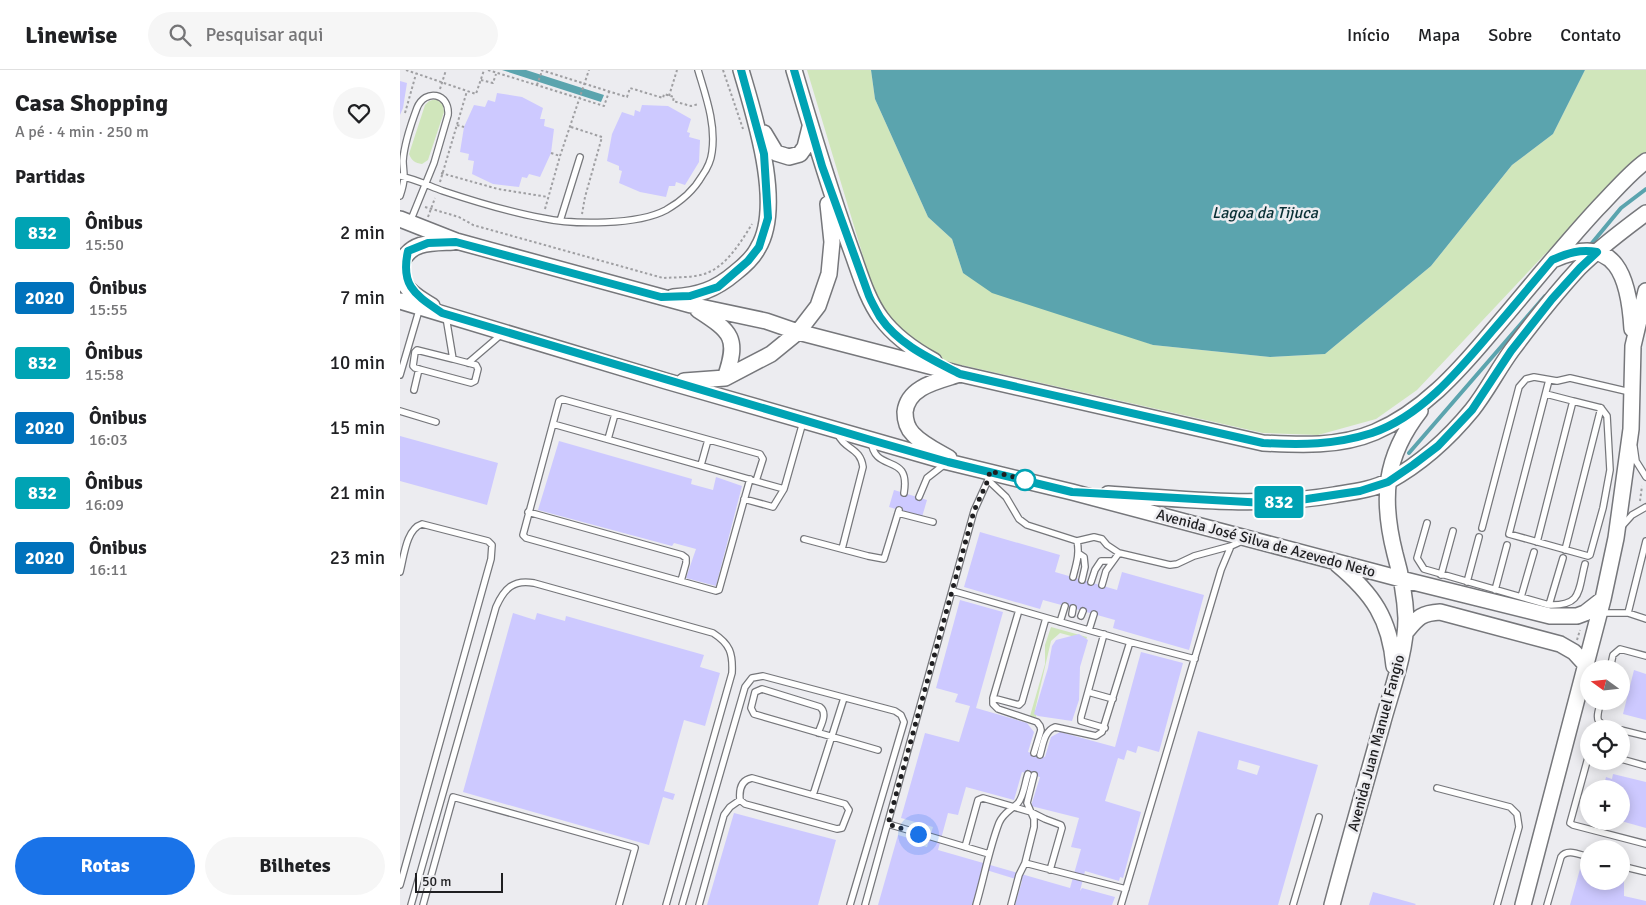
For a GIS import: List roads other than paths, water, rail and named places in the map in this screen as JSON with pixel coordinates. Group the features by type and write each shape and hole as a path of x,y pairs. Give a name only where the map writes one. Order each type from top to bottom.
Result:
{"street":[{"path":"661,297 690,296 718,287 748,261 759,247 768,218 764,154 756,119 741,70"},
{"path":"794,70 822,166 869,296 880,317 897,336 914,350 960,374"},
{"path":"756,119 776,153 790,157 800,154 805,147 810,125"},
{"path":"405,221 456,242 691,305 766,321 798,332 960,374 1263,443 1307,445 1338,442 1374,432 1404,417 1430,398 1467,360 1613,192 1646,161"},
{"path":"666,381 701,381 725,378 771,354 798,332 818,306 829,274 832,242 830,214 822,166"},
{"name":"Avenida José Silva de Azevedo Neto","path":"1072,492 1265,503 1360,491 1388,482 1438,446 1472,410 1511,351 1552,299 1597,252 1622,230 1646,213"},
{"path":"444,314 414,294 405,285 401,275 401,264 408,251 419,246 428,243 456,242"},
{"path":"1552,260 1580,251 1597,252 1613,261 1620,269 1626,285 1631,310 1633,346 1631,429 1616,538 1601,606 1586,660"},
{"path":"1633,346 1646,291"},
{"name":"Avenida José Silva de Azevedo Neto","path":"400,302 989,475 1072,492 1401,579 1516,600 1550,616 1571,617 1601,606"},
{"path":"691,305 728,333 733,345 732,359 725,378"},
{"path":"952,463 914,436 908,429 905,414 909,400 921,388 960,374"},
{"name":"Avenida Juan Manuel Fangio","path":"1332,905 1394,680 1405,633 1405,600 1388,518 1387,500 1390,466 1400,441 1413,419 1430,398"},
{"path":"1332,560 1355,579 1382,616 1390,634 1394,680"},
{"path":"1405,633 1418,618 1426,613 1440,612 1560,644 1570,649 1582,660"},
{"path":"1523,905 1580,683"}],"lane":[{"path":"402,177 474,201 560,221 624,221 646,217 665,210 687,194 698,184 709,164 712,153 712,123 708,101 698,70"},
{"path":"400,196 404,152 418,107 423,99 429,95 438,96 446,101 449,108 448,115 434,163 405,221"},
{"path":"560,221 580,158"},
{"path":"400,375 420,307"},
{"path":"444,314 454,359"},
{"path":"468,363 504,332"},
{"path":"417,350 454,359 476,365 478,369 475,381 471,383 412,366 417,350"},
{"path":"414,390 419,369"},
{"path":"1482,528 1519,387 1526,379 1534,377 1549,380 1570,378 1632,393"},
{"path":"1546,394 1601,408 1606,416 1610,464 1607,486 1590,555 1588,556 1509,534 1549,380"},
{"path":"562,399 615,414 762,456 763,459 744,499 719,590 716,591 526,538 523,532 559,401 562,399"},
{"path":"1537,542 1573,401"},
{"path":"1565,550 1601,408"},
{"path":"400,412 436,422"},
{"path":"608,439 615,414"},
{"path":"744,499 773,507 784,489 803,420"},
{"path":"553,424 784,489"},
{"path":"1631,429 1636,461 1645,475"},
{"path":"836,430 842,443 862,458 863,467 842,549"},
{"path":"701,465 708,440"},
{"path":"871,440 874,454 878,459 899,468 904,475 904,493"},
{"path":"919,497 928,478 952,463"},
{"path":"865,905 974,511 989,475 1023,523 1076,541 1094,537 1102,539 1119,553 1170,565 1231,546 1250,538"},
{"path":"1607,486 1623,488"},
{"path":"1616,538 1625,522 1638,510 1646,507"},
{"path":"528,512 682,555 686,558 686,563 681,581"},
{"path":"804,538 874,558 884,558 899,512 933,522"},
{"path":"1427,522 1417,558 1424,569 1494,590 1516,600 1549,605 1569,604 1575,599 1585,564"},
{"path":"400,572 411,533 417,526 422,524 488,541 492,545 493,552 400,885"},
{"path":"1442,574 1453,532"},
{"path":"1467,582 1479,538"},
{"path":"1073,577 1078,553 1076,541"},
{"path":"1628,613 1646,541"},
{"path":"1494,590 1507,545"},
{"path":"1121,905 1221,570 1231,546"},
{"path":"1516,600 1534,552"},
{"path":"1078,553 1084,557 1085,562 1082,580"},
{"path":"1102,585 1106,571 1119,553"},
{"path":"1549,605 1563,558"},
{"path":"1091,582 1097,565 1101,562 1112,561"},
{"path":"411,905 496,607 500,597 506,590 520,582 526,582 712,633 723,639 729,647 733,659 732,673 666,905"},
{"path":"953,591 1195,659"},
{"path":"1060,622 1064,606"},
{"path":"1601,606 1646,619"},
{"path":"1019,610 993,698 993,704 998,709 1037,722 1040,726 1037,754 1050,728 1055,727 1096,736 1102,732 1105,728 1130,642"},
{"path":"1090,630 1094,614"},
{"path":"993,698 1015,705 1019,705 1022,702 1046,618"},
{"path":"1104,634 1082,720 1084,723 1105,728"},
{"path":"1612,660 1613,655 1620,649 1646,656"},
{"path":"682,905 745,687 752,678 763,676 895,712 901,715 904,722 850,905"},
{"path":"818,733 824,714 824,710 820,707 762,689 755,692 751,708 754,714 818,733 878,750"},
{"path":"1088,692 1113,699"},
{"path":"813,795 844,698"},
{"path":"1630,732 1646,736"},
{"path":"1630,762 1646,766"},
{"path":"1585,770 1570,823 1573,826 1646,844"},
{"path":"976,905 1000,820 1019,801 1031,774 1027,803 1034,827 1025,863 1019,875 1011,905"},
{"path":"752,778 813,795 847,806 849,810 842,828 837,829 745,804 740,800 739,794 743,782 752,778"},
{"path":"1438,788 1510,807 1517,814 1519,826 1497,905"},
{"path":"423,905 453,797 635,848 618,905"},
{"path":"965,847 978,800 983,798 1014,806 1061,824 1062,828 1050,870"},
{"path":"699,905 724,815 730,807 740,800"},
{"path":"1293,905 1319,817"},
{"path":"888,824 989,854"},
{"path":"1548,905 1561,856 1563,853 1568,852 1580,855"},
{"path":"1025,863 1126,890"},
{"path":"1630,868 1646,872"}],"water":[{"path":"502,70 526,70 604,95 601,102"},
{"name":"Lagoa da Tijuca","path":"871,70 1585,70 1553,134 1512,165 1431,266 1325,354 1270,357 1153,345 992,293 963,273 952,239 928,217 875,99"}],"waterway":[{"path":"1592,243 1621,208 1646,189"},
{"path":"1409,453 1545,296"}]}
